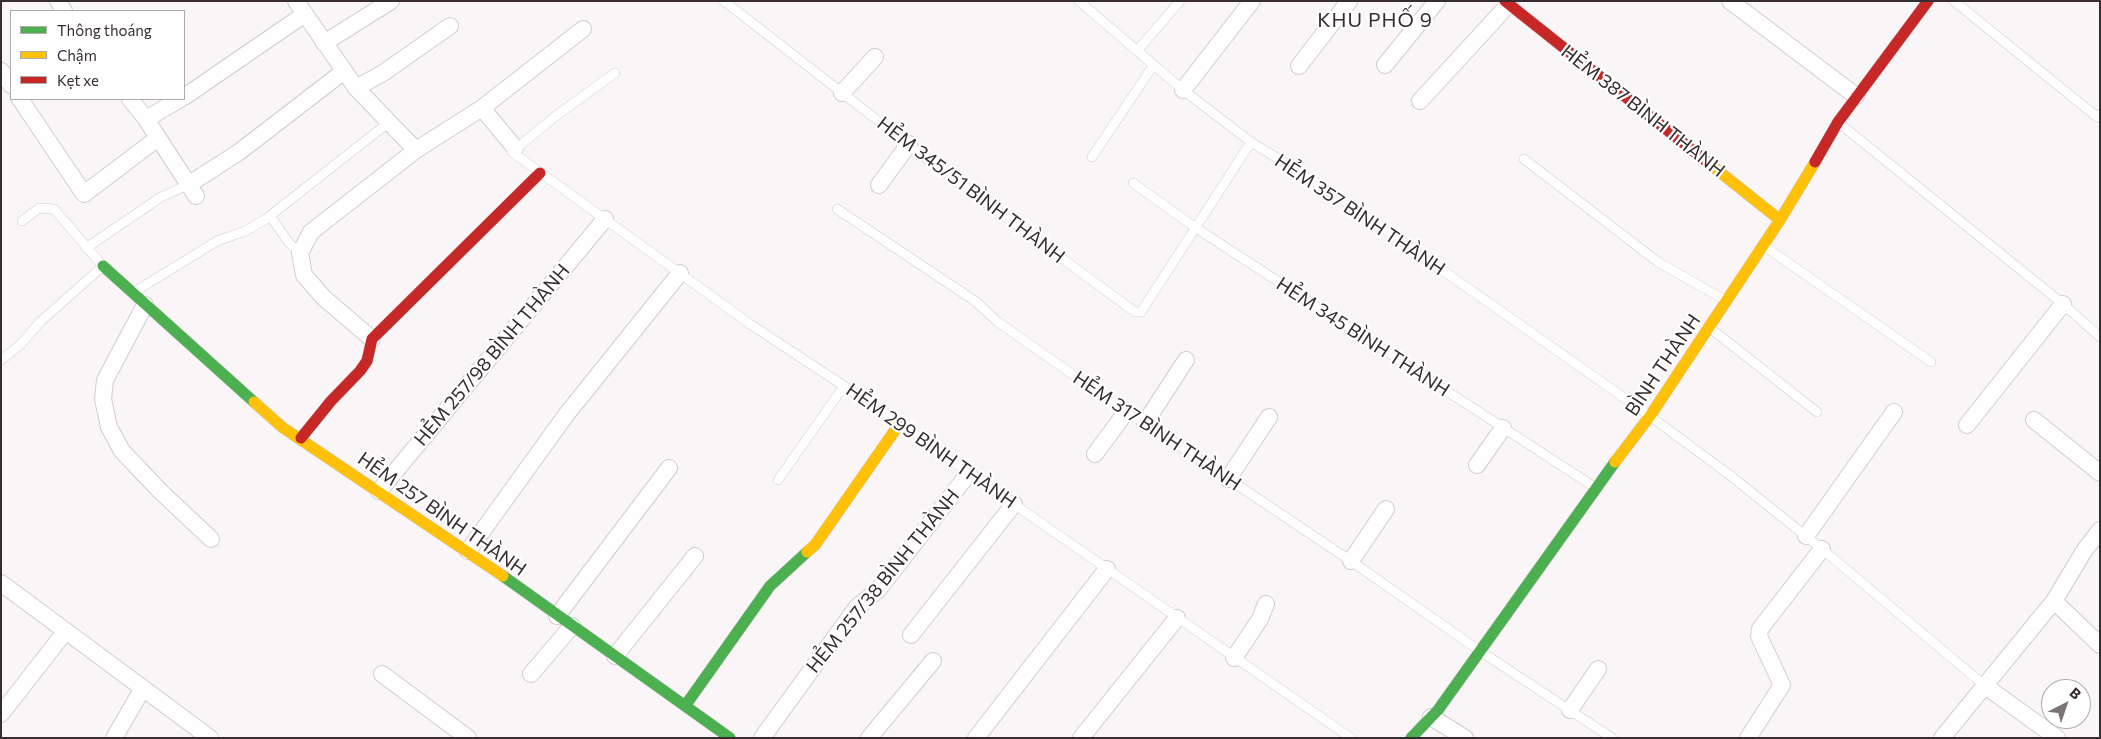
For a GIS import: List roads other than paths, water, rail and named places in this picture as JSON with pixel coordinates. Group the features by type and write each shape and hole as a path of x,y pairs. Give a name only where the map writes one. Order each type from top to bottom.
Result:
{"street":[{"path":"324,43 391,1"},
{"path":"1183,90 1252,1"},
{"path":"1299,66 1350,1"},
{"path":"1385,65 1436,1"},
{"path":"1730,1 1856,96"},
{"name":"BÌNH THÀNH","path":"1411,738 1430,717 1480,651 1596,488 1650,416 1780,220 1838,122 1928,1"},
{"path":"1420,101 1507,3"},
{"name":"HẺM 387 BÌNH THÀNH","path":"1507,3 1780,220"},
{"path":"185,96 301,8 343,72 388,123 416,150"},
{"path":"356,88 383,73 450,26"},
{"path":"372,339 324,298 304,275 300,253 311,232 416,150 482,108 583,29"},
{"path":"842,93 875,57"},
{"path":"1,70 10,84"},
{"path":"131,100 146,119 192,190 343,72"},
{"path":"21,100 84,194 158,138"},
{"path":"146,119 178,100"},
{"path":"482,108 513,150"},
{"path":"880,185 909,144"},
{"path":"301,438 331,401 360,371 367,361 372,339 540,173"},
{"name":"HẺM 257/98 BÌNH THÀNH","path":"379,491 605,219"},
{"name":"HẺM 257 BÌNH THÀNH","path":"103,266 282,427 468,551 730,738"},
{"path":"468,551 566,415 680,273"},
{"path":"1967,425 2063,304"},
{"path":"145,305 105,380 103,399 109,427 122,451 160,491 211,539"},
{"path":"1145,423 1186,360"},
{"path":"1095,454 1126,412"},
{"path":"1806,536 1894,412"},
{"path":"1228,479 1269,417"},
{"path":"2034,420 2100,473"},
{"path":"685,706 770,586 815,544 900,423"},
{"path":"1477,465 1503,428"},
{"path":"557,616 668,468"},
{"name":"HẺM 257/38 BÌNH THÀNH","path":"762,738 857,607 878,590 969,473"},
{"path":"911,635 1014,504"},
{"path":"1351,561 1374,530 1386,509"},
{"path":"1942,738 2054,601 2084,551 2100,530"},
{"path":"1748,738 1782,685 1759,636 1760,629 1822,549"},
{"path":"615,656 695,556"},
{"path":"976,738 1107,569"},
{"path":"1,584 210,738"},
{"path":"2054,601 2100,645"},
{"path":"1234,658 1260,619 1266,604"},
{"path":"1081,738 1177,618"},
{"path":"531,674 572,626"},
{"path":"1,714 66,632"},
{"path":"869,738 933,661"},
{"path":"1570,710 1598,669"},
{"path":"382,674 468,738"},
{"path":"1984,685 2057,738"},
{"path":"114,738 143,688"},
{"path":"1430,717 1464,738"}],"lane":[{"name":"HẺM 345/51 BÌNH THÀNH","path":"724,1 909,144 1135,312 1141,312 1196,228"},
{"name":"HẺM 357 BÌNH THÀNH","path":"1079,1 1153,66 1251,142 1327,189 1650,416 1731,476 1822,549 1984,685"},
{"path":"1137,51 1180,1"},
{"path":"1954,1 2097,117 2100,114"},
{"path":"1092,157 1153,66"},
{"path":"513,150 615,73"},
{"path":"1838,122 2063,304 2100,337"},
{"path":"132,293 217,241 244,231 270,216 388,123"},
{"path":"1196,228 1251,142"},
{"name":"HẺM 299 BÌNH THÀNH","path":"513,150 540,173 750,324 900,423 1351,738"},
{"path":"1524,159 1658,262 1728,301"},
{"name":"HẺM 345 BÌNH THÀNH","path":"1133,183 1196,228 1596,488"},
{"path":"86,248 161,197 192,190"},
{"path":"1,360 20,346 40,322 103,266 54,209 39,208 22,221"},
{"name":"HẺM 317 BÌNH THÀNH","path":"837,209 975,301 998,322 1126,412 1351,561 1480,651 1612,738"},
{"path":"270,216 290,244 300,253"},
{"path":"1764,245 1931,362"},
{"path":"1710,328 1817,412"},
{"path":"778,480 844,386"}],"district":[{"name":"KHU PHỐ 9","path":"1375,20"}]}
